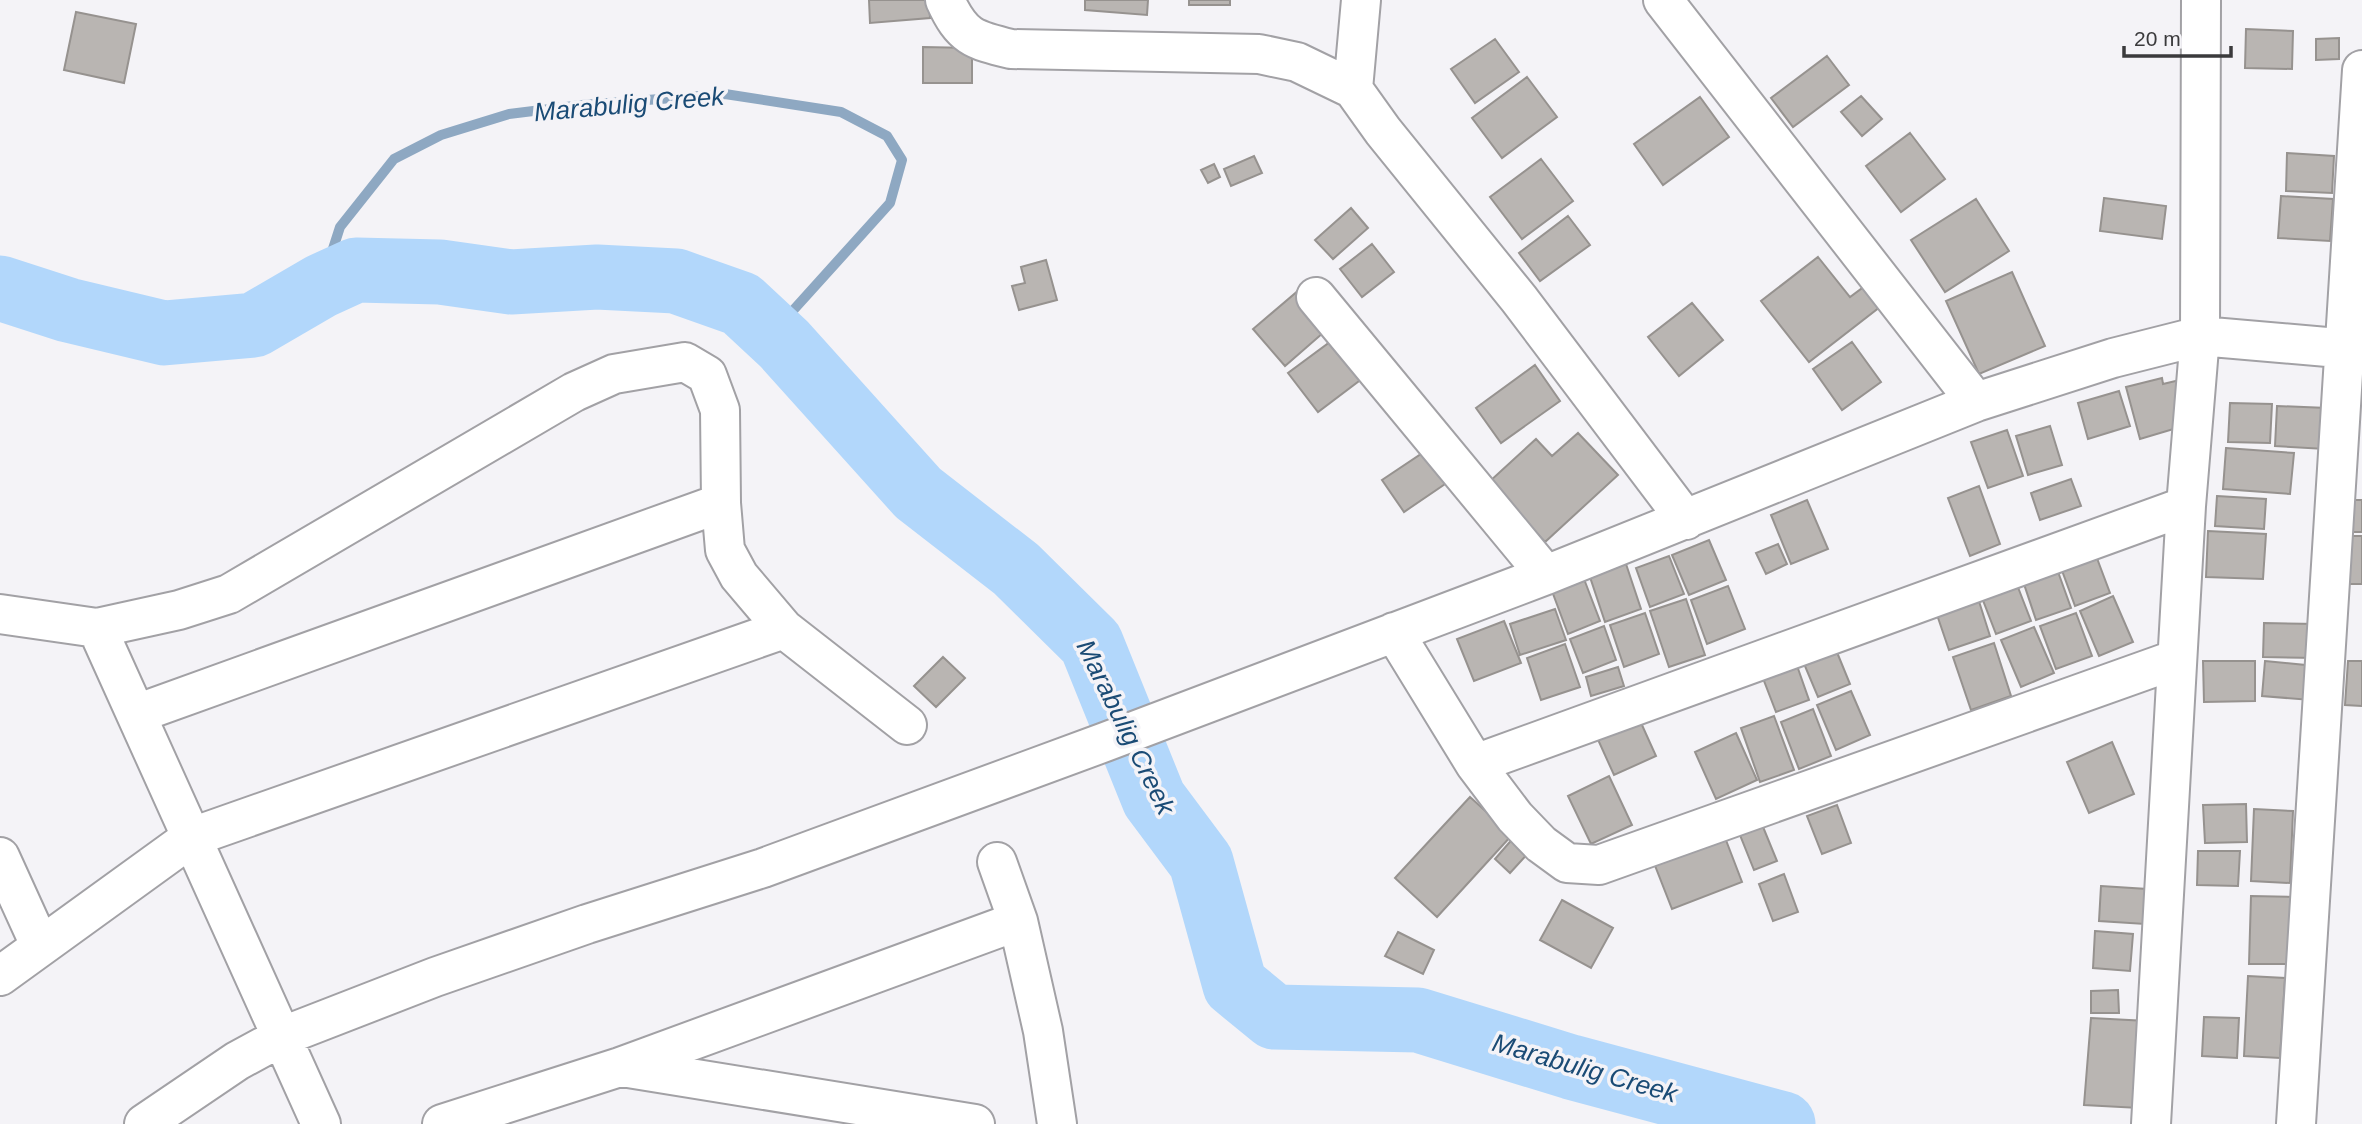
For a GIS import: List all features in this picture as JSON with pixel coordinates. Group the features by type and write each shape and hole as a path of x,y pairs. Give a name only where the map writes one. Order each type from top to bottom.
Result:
{"street":[{"path":"945,0 956,23 977,41 1011,49 1259,54 1297,62 1353,89 1383,131 1519,299 1686,520"},
{"path":"1353,89 1361,0"},
{"path":"1662,0 1976,402"},
{"path":"2151,1124 2176,659 2200,336 2201,0"},
{"path":"2296,1124 2353,349 2362,70"},
{"path":"1316,297 1546,575"},
{"path":"144,1124 237,1061 282,1035 536,942 762,868 1159,722 1546,575 1976,402 2113,358 2200,336 2353,349"},
{"path":"0,614 97,628 179,610 229,594 574,392 614,374 685,362 708,375 720,410 725,550 739,576 784,629 907,725"},
{"path":"136,714 722,503"},
{"path":"1475,764 2186,506"},
{"path":"97,628 321,1124"},
{"path":"0,976 192,836 784,629"},
{"path":"1394,632 1475,764 1514,817 1541,844 1567,863 1599,865 2176,659"},
{"path":"0,857 40,945"},
{"path":"997,862 1018,921 1044,1031 1057,1124"},
{"path":"442,1124 620,1067 1018,921"},
{"path":"620,1067 975,1124"}],"building":[{"path":"869,0 929,0 930,18 870,23"},
{"path":"1085,0 1148,0 1147,15 1085,10"},
{"path":"1189,0 1230,0 1230,5 1189,5"},
{"path":"76,12 136,24 124,83 64,70"},
{"path":"2246,29 2293,31 2292,69 2245,68"},
{"path":"2339,38 2339,59 2316,60 2316,39"},
{"path":"1495,39 1519,72 1475,103 1451,69"},
{"path":"923,47 972,48 972,83 923,83"},
{"path":"1827,56 1849,85 1793,127 1771,98"},
{"path":"1527,77 1557,117 1502,158 1472,118"},
{"path":"1861,96 1882,119 1862,136 1841,112"},
{"path":"1700,97 1729,137 1663,185 1634,144"},
{"path":"1910,133 1945,179 1901,212 1866,166"},
{"path":"2287,153 2334,156 2332,193 2286,191"},
{"path":"1254,156 1262,173 1231,186 1224,169"},
{"path":"1541,159 1573,201 1522,239 1490,197"},
{"path":"1214,164 1220,177 1208,183 1201,170"},
{"path":"2281,196 2333,199 2330,241 2278,238"},
{"path":"2104,198 2166,206 2162,239 2100,231"},
{"path":"1976,199 2009,251 1945,292 1911,240"},
{"path":"1351,208 1368,228 1333,259 1315,240"},
{"path":"1568,216 1590,245 1540,281 1519,253"},
{"path":"1372,244 1394,272 1362,297 1340,269"},
{"path":"1818,257 1850,297 1869,283 1885,303 1809,362 1761,301"},
{"path":"1046,260 1057,300 1019,310 1012,286 1025,283 1021,267"},
{"path":"2012,272 2045,346 1979,374 1946,301"},
{"path":"1299,290 1331,326 1285,366 1253,329"},
{"path":"1692,303 1723,340 1679,376 1648,337"},
{"path":"1334,339 1363,378 1318,412 1288,373"},
{"path":"1852,342 1881,382 1842,410 1813,369"},
{"path":"1535,365 1560,401 1501,443 1476,408"},
{"path":"2162,378 2163,384 2188,378 2187,425 2140,439 2126,387"},
{"path":"2119,391 2130,426 2088,439 2078,403"},
{"path":"2230,403 2272,404 2270,443 2228,442"},
{"path":"2277,406 2327,408 2325,449 2275,446"},
{"path":"2050,426 2062,465 2028,475 2016,436"},
{"path":"2007,430 2023,476 1988,488 1971,442"},
{"path":"1578,433 1618,475 1545,542 1489,482 1536,439 1552,456"},
{"path":"1430,448 1451,480 1404,512 1382,480"},
{"path":"2226,448 2294,453 2290,494 2223,489"},
{"path":"2071,479 2081,506 2040,520 2031,493"},
{"path":"1979,486 2000,544 1970,556 1948,498"},
{"path":"2217,496 2266,499 2264,529 2215,526"},
{"path":"1807,500 1828,549 1791,564 1771,515"},
{"path":"2353,500 2362,500 2362,532 2352,532"},
{"path":"2208,531 2266,534 2263,579 2206,577"},
{"path":"2349,536 2362,536 2362,584 2349,584"},
{"path":"1709,540 1726,580 1689,595 1672,555"},
{"path":"1778,544 1787,564 1766,574 1756,553"},
{"path":"2095,553 2110,593 2075,606 2060,565"},
{"path":"1669,556 1684,594 1650,607 1636,568"},
{"path":"1626,564 1641,609 1605,622 1590,577"},
{"path":"2057,569 2071,608 2036,620 2023,581"},
{"path":"2014,577 2031,621 1996,634 1979,590"},
{"path":"1584,579 1600,621 1568,634 1552,591"},
{"path":"1728,586 1745,629 1707,644 1691,600"},
{"path":"1977,595 1990,636 1949,650 1935,609"},
{"path":"2113,596 2133,642 2099,656 2080,611"},
{"path":"1686,599 1705,655 1669,667 1650,611"},
{"path":"1555,609 1566,640 1520,655 1510,624"},
{"path":"1645,613 1659,654 1624,667 1610,625"},
{"path":"2076,613 2092,656 2056,669 2040,626"},
{"path":"1504,621 1521,663 1474,681 1457,639"},
{"path":"2264,623 2318,624 2317,658 2263,657"},
{"path":"1604,626 1616,660 1583,673 1570,639"},
{"path":"2034,627 2054,673 2021,687 2001,640"},
{"path":"1994,643 2011,696 1971,710 1953,657"},
{"path":"1565,644 1580,687 1541,700 1527,658"},
{"path":"1834,645 1850,684 1818,697 1802,659"},
{"path":"943,657 965,678 936,707 914,686"},
{"path":"1795,660 1809,700 1776,712 1761,673"},
{"path":"2203,661 2255,661 2255,701 2204,702"},
{"path":"2265,661 2315,666 2311,700 2262,696"},
{"path":"2348,661 2362,661 2362,706 2345,705"},
{"path":"1618,667 1624,686 1591,696 1586,677"},
{"path":"1851,691 1870,735 1836,750 1817,705"},
{"path":"1813,709 1831,756 1799,769 1781,722"},
{"path":"1637,714 1656,756 1614,775 1595,733"},
{"path":"1774,716 1794,770 1760,782 1741,728"},
{"path":"1736,733 1757,780 1716,799 1695,752"},
{"path":"2112,742 2134,794 2089,813 2067,762"},
{"path":"1609,776 1632,825 1591,844 1568,796"},
{"path":"1470,797 1512,835 1437,917 1395,878"},
{"path":"2246,804 2247,842 2205,843 2203,805"},
{"path":"1837,805 1851,843 1822,854 1807,816"},
{"path":"2254,809 2293,811 2290,883 2251,881"},
{"path":"1761,822 1777,861 1754,870 1738,830"},
{"path":"1724,835 1742,882 1672,909 1654,863"},
{"path":"1515,836 1531,850 1510,873 1495,859"},
{"path":"2198,851 2240,851 2238,886 2197,885"},
{"path":"1784,874 1798,912 1773,921 1759,884"},
{"path":"2101,886 2147,889 2145,924 2099,921"},
{"path":"2251,896 2295,897 2294,964 2249,964"},
{"path":"1562,900 1613,928 1591,968 1540,940"},
{"path":"2095,931 2133,934 2130,971 2093,968"},
{"path":"1398,932 1434,950 1423,974 1385,956"},
{"path":"2248,976 2285,978 2280,1058 2244,1056"},
{"path":"2118,990 2119,1013 2091,1013 2091,991"},
{"path":"2204,1017 2239,1018 2237,1058 2202,1056"},
{"path":"2091,1018 2147,1021 2139,1108 2084,1105"}],"waterway":[{"name":"Marabulig Creek","path":"321,286 340,227 394,159 441,135 509,114 582,105 725,94 841,112 887,136 902,160 890,203 788,316 784,344"},
{"name":"Marabulig Creek","path":"0,288 68,310 164,333 254,325 321,286 356,270 440,272 511,282 597,277 676,281 741,304 784,344 918,493 1016,569 1091,643 1154,799 1201,862 1235,985 1274,1017 1418,1020 1571,1067 1783,1124"}]}
